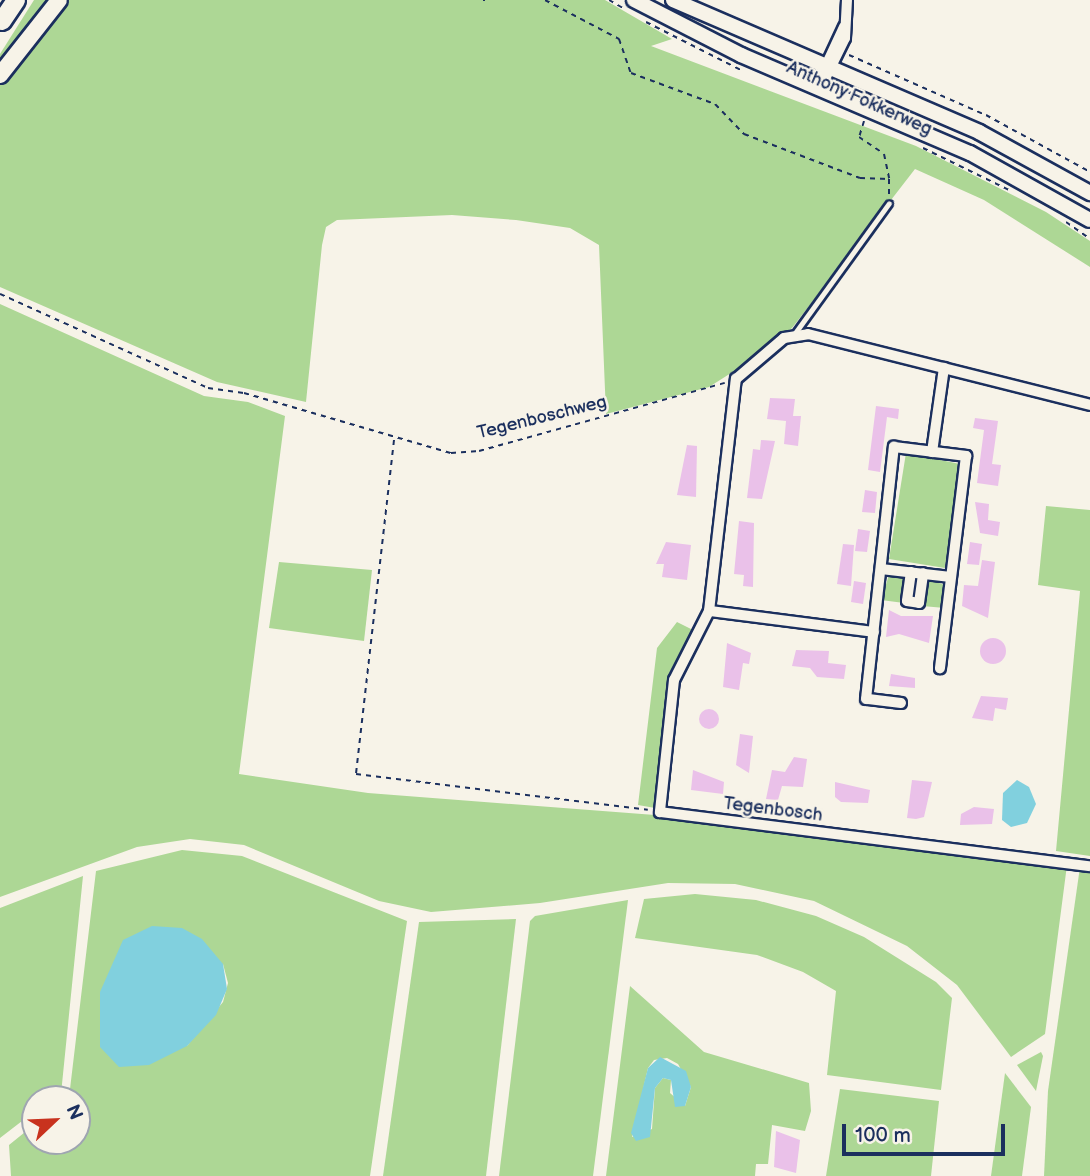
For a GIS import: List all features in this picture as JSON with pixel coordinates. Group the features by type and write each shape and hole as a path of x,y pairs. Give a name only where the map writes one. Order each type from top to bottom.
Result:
{"highway":[{"path":"1,22 16,0"},
{"path":"0,75 59,0"}],"main road":[{"name":"Anthony Fokkerweg","path":"673,0 978,132 1090,193"},
{"name":"Anthony Fokkerweg","path":"632,6 970,153 1090,220"}],"street":[{"name":"Anthony Fokkerweg","path":"828,69 841,51 848,0"},
{"name":"Anthony Fokkerweg","path":"820,89 844,27"},
{"path":"660,812 674,680 709,611 736,379 795,333 1090,405"},
{"path":"932,452 944,368"},
{"path":"901,702 866,699 894,447 966,456 940,668"},
{"path":"881,569 951,577"},
{"path":"911,572 907,601 919,603 923,573"},
{"path":"709,611 874,632"},
{"name":"Tegenbosch","path":"660,812 1073,868 1090,866"}],"lane":[{"path":"795,333 889,203"}],"path":[{"path":"545,0 619,39 631,73 715,104 744,134 860,178 889,179"},
{"path":"609,0 632,6"},
{"path":"641,19 748,72"},
{"name":"Anthony Fokkerweg","path":"841,51 986,115 1090,172"},
{"name":"Anthony Fokkerweg","path":"853,115 875,125"},
{"path":"864,120 859,137 884,154 889,179 889,203"},
{"name":"Anthony Fokkerweg","path":"920,146 1018,195"},
{"path":"1056,215 1090,239"},
{"name":"Tegenboschweg","path":"0,294 208,388 244,393 394,439 451,453 479,451 640,410 736,379"},
{"path":"394,439 356,774 660,812"}],"green space":[{"path":"34,0 52,0 0,67 0,54"},
{"path":"64,0 605,0 672,39 651,46 916,146 1046,212 1090,241 1090,267 984,200 915,169 792,328 761,354 709,387 606,414 599,245 570,228 516,220 452,215 337,220 326,227 322,245 306,402 217,382 0,287 0,80"},
{"path":"0,304 204,396 248,402 285,416 239,774 368,793 668,816 1067,865 1045,1034 1011,1057 957,985 907,946 814,901 735,884 668,883 540,903 431,912 379,901 244,845 190,839 137,847 0,897"},
{"path":"906,453 960,464 945,568 889,559"},
{"path":"1046,506 1090,510 1090,856 1056,851 1080,591 1038,585"},
{"path":"279,562 372,570 364,641 269,628"},
{"path":"889,575 907,579 904,603 881,600"},
{"path":"929,579 947,586 945,608 922,606"},
{"path":"677,622 695,631 670,680 655,808 638,805 657,648"},
{"path":"182,850 242,856 407,921 370,1176 11,1176 9,1145 21,1135 21,1155 91,1155 91,1085 70,1085 96,871","holes":["223,964 228,983 223,1002 187,1046"]},
{"path":"1080,867 1090,868 1090,1176 1044,1176 1048,1091"},
{"path":"83,876 62,1085 21,1085 21,1122 0,1138 0,908"},
{"path":"695,894 756,900 816,916 864,937 936,982 952,998 941,1090 827,1075 836,991 803,972 757,955 635,938 644,899"},
{"path":"628,900 593,1176 499,1176 530,921 535,916"},
{"path":"516,919 486,1176 383,1176 419,922"},
{"path":"630,986 704,1052 809,1083 811,1111 805,1131 772,1125 768,1164 756,1164 755,1176 606,1176","holes":["667,1058 678,1064 691,1087 685,1106 670,1093 671,1080 663,1078 655,1088 652,1129 632,1137 648,1068 654,1060"]},
{"path":"1041,1052 1043,1056 1036,1091 1017,1065"},
{"path":"1005,1073 1031,1107 1022,1176 991,1176"},
{"path":"840,1089 939,1101 931,1176 826,1176"}],"water":[{"path":"1017,780 1029,787 1036,804 1027,823 1011,827 1002,820 1003,793"},
{"path":"152,926 182,928 202,939 223,964 227,989 216,1015 187,1046 149,1065 119,1067 100,1047 100,992 123,940"},
{"path":"660,1057 686,1071 691,1087 685,1106 675,1107 671,1080 663,1078 655,1088 650,1137 636,1141 631,1133 648,1068"}],"building":[{"path":"770,398 795,399 793,416 801,416 798,446 784,444 786,421 767,419"},
{"path":"876,406 899,409 898,419 887,417 880,472 868,470"},
{"path":"975,418 998,421 992,464 1001,465 998,486 977,483 984,430 973,428"},
{"path":"761,440 775,441 762,499 747,498 753,449 760,450"},
{"path":"687,445 697,446 696,497 677,495"},
{"path":"865,490 877,492 875,513 862,512"},
{"path":"975,502 989,504 988,520 1000,522 998,536 980,533"},
{"path":"739,521 754,523 753,587 743,586 744,575 734,574"},
{"path":"858,529 870,531 867,552 855,551"},
{"path":"666,542 691,545 687,580 662,577 664,564 656,564"},
{"path":"970,542 982,544 979,565 967,564"},
{"path":"843,544 854,545 851,586 837,584"},
{"path":"982,560 995,562 988,618 962,606 964,585 978,586"},
{"path":"854,581 866,583 863,604 851,602"},
{"path":"889,610 901,616 933,616 929,643 899,634 886,637"},
{"path":"993,638 1002,642 1006,651 1002,660 993,664 984,660 980,651 984,642"},
{"path":"727,643 751,653 749,664 743,663 739,690 723,687"},
{"path":"796,650 829,651 828,663 846,665 844,679 817,677 810,668 792,666"},
{"path":"891,674 915,678 915,688 889,686"},
{"path":"981,696 1008,698 1006,710 995,708 993,721 972,718"},
{"path":"709,709 716,712 719,719 716,726 709,729 702,726 699,719 702,712"},
{"path":"740,734 753,736 749,773 736,765"},
{"path":"794,757 807,759 803,787 782,786 778,800 766,799 772,770 785,772"},
{"path":"693,770 724,782 723,794 691,790"},
{"path":"912,780 932,782 924,817 916,819 907,818"},
{"path":"835,782 870,790 868,803 841,802 835,797"},
{"path":"974,807 994,809 992,824 960,825 961,814"},
{"path":"776,1131 800,1140 796,1173 774,1167"}]}
